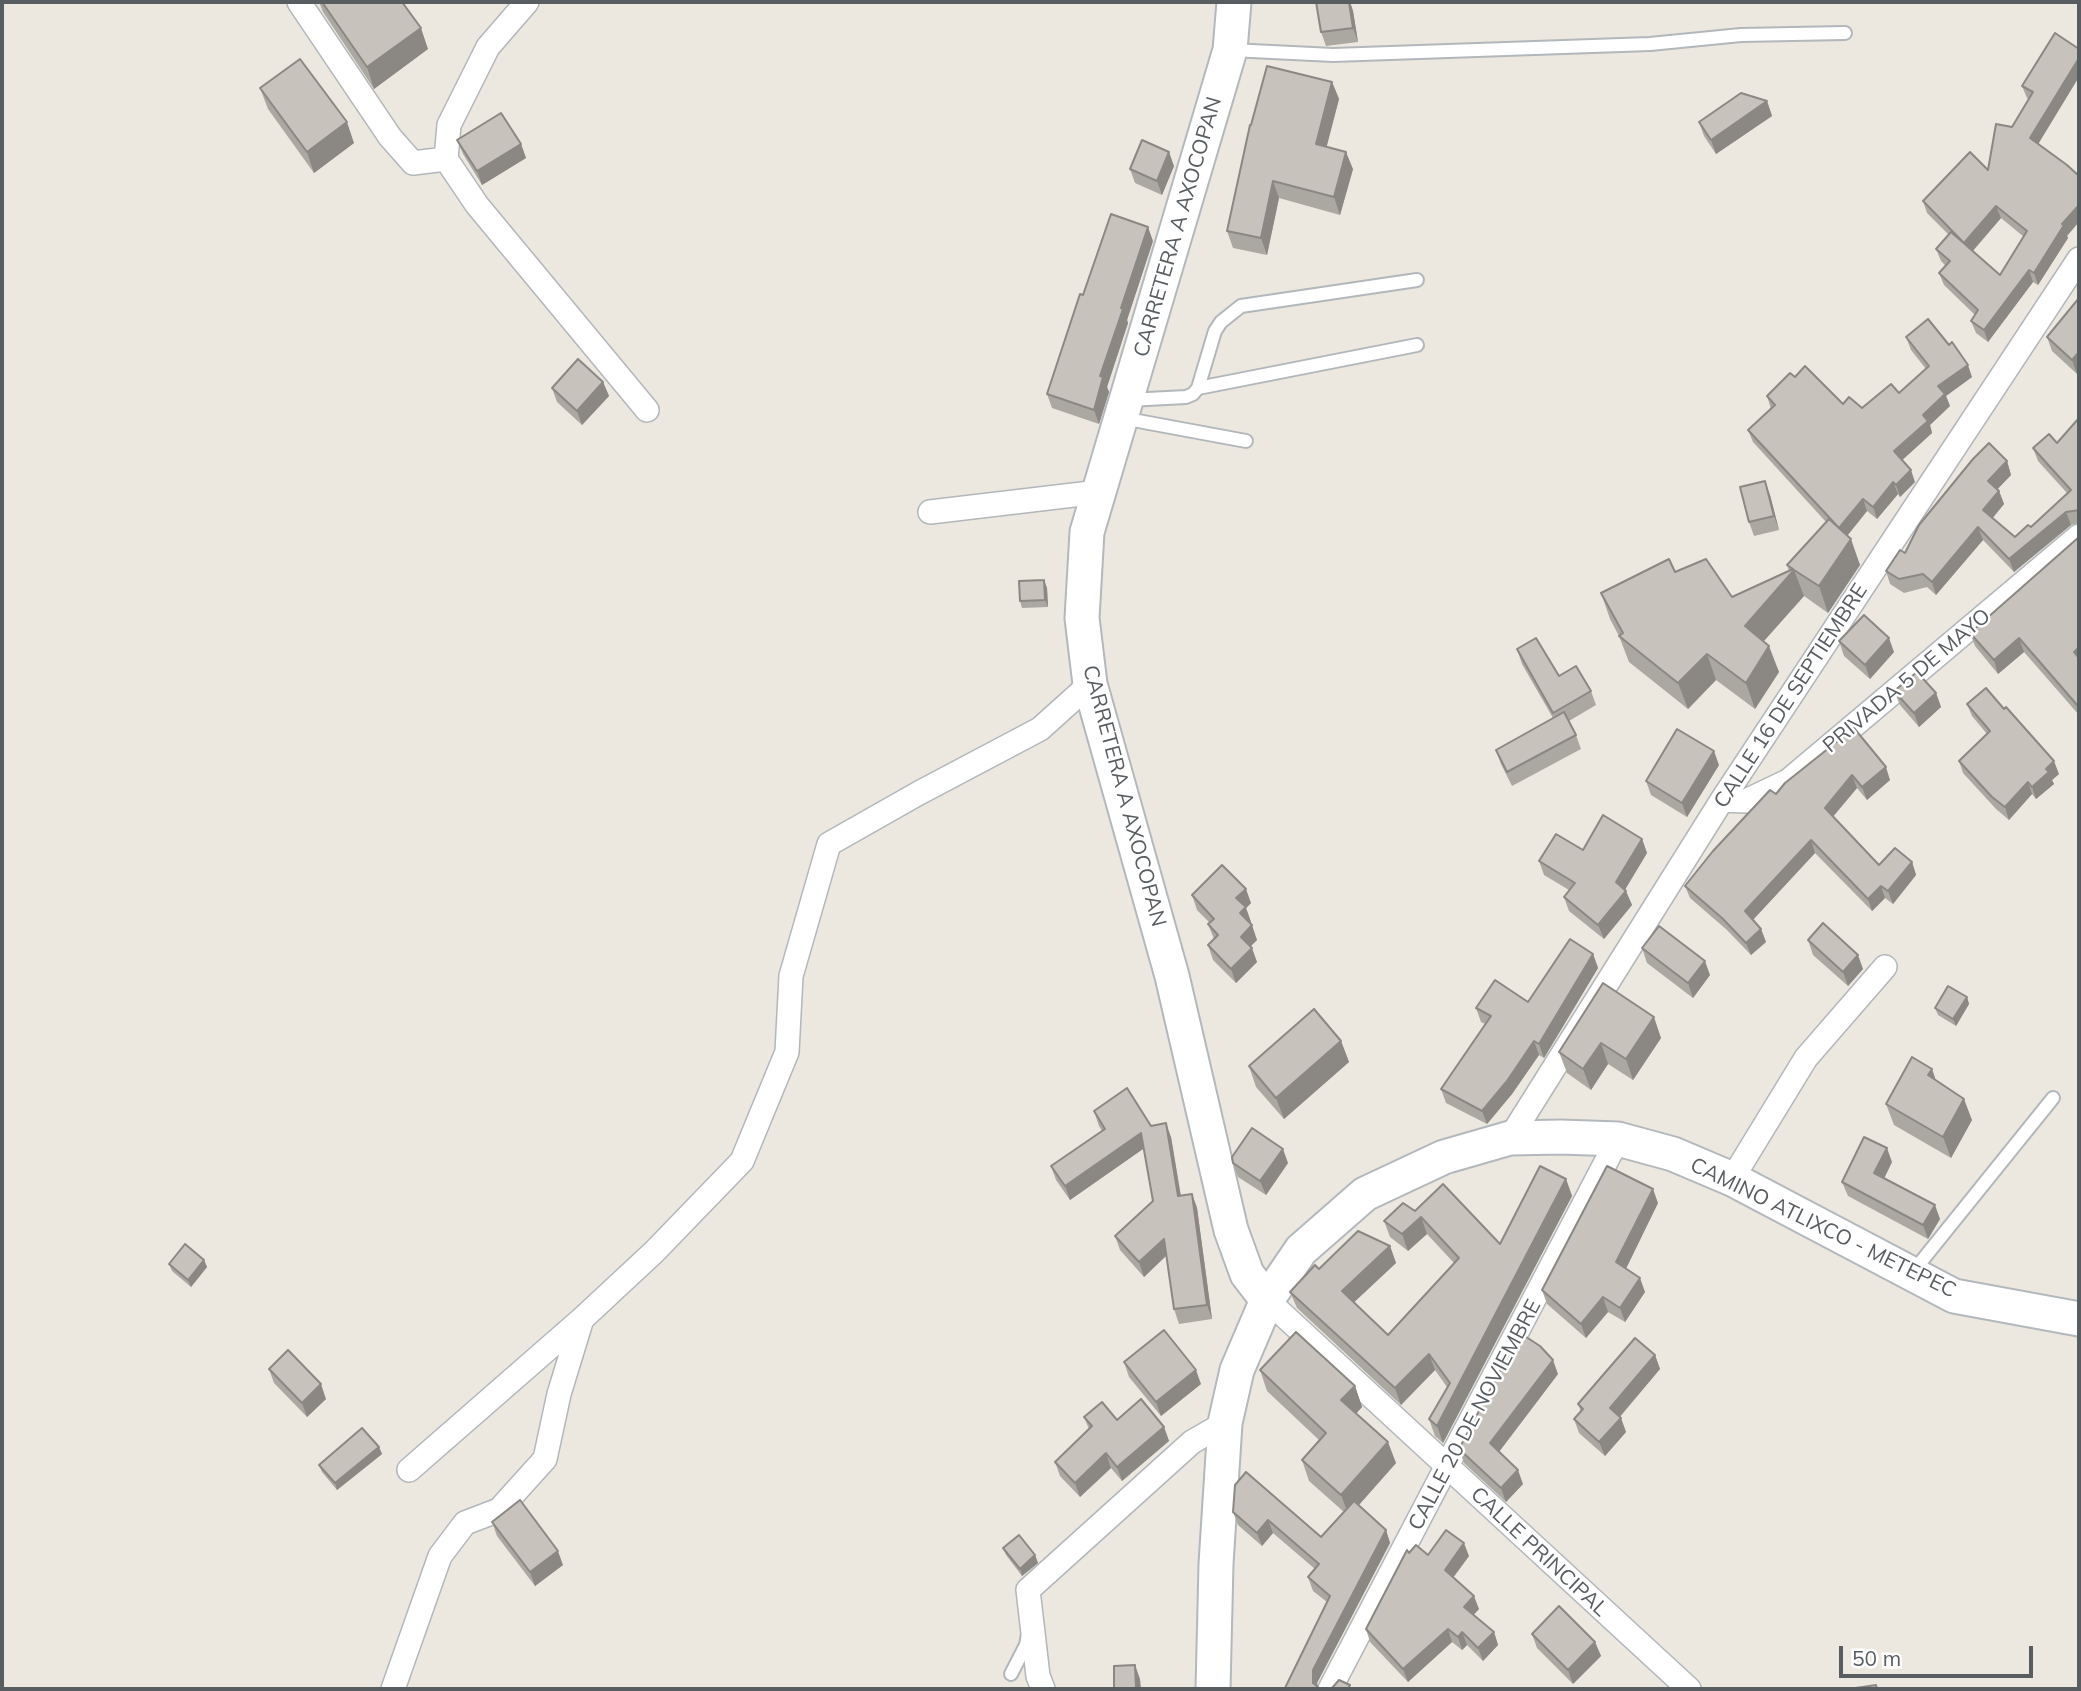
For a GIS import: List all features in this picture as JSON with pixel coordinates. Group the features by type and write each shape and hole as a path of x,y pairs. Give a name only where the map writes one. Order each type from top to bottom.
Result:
{"main road":[{"name":"CARRETERA A AXOCOPAN","path":"1234,2 1230,50 1087,532 1082,618 1090,684 1172,976 1231,1230 1247,1274 1267,1300"},
{"name":"CAMINO ATLIXCO - METEPEC","path":"1213,1689 1216,1564 1225,1423 1237,1370 1267,1300 1301,1250 1365,1194 1444,1157 1510,1138 1618,1139 1673,1154 1732,1179 1954,1296 2079,1319"}],"street":[{"path":"299,2 390,137 413,163 446,159"},
{"path":"527,2 488,47 449,125 446,159 477,205 647,410"},
{"name":"CALLE 16 DE SEPTIEMBRE","path":"1510,1138 1722,800 2079,259"},
{"path":"930,512 1099,492"},
{"name":"PRIVADA 5 DE MAYO","path":"1722,800 1746,801 1788,781 2079,536"},
{"path":"409,1469 582,1319 654,1252 742,1161 788,1052 791,976 829,844 1040,729 1090,684"},
{"path":"1732,1179 1806,1058 1885,967"},
{"name":"CALLE 20 DE NOVIEMBRE","path":"1331,1689 1618,1139"},
{"name":"CALLE PRINCIPAL","path":"1267,1300 1689,1689"},
{"path":"393,1689 440,1556 465,1523 499,1510 545,1459 559,1394 582,1319"},
{"path":"1043,1689 1038,1676 1030,1600 1192,1442 1225,1423"}],"lane":[{"path":"1230,50 1360,54 1650,44 1741,35 1845,33"},
{"path":"1124,409 1193,394 1198,388 1215,331 1221,322 1241,306 1417,280"},
{"path":"1198,388 1417,345"},
{"path":"1124,409 1247,441"},
{"path":"1912,1273 2053,1098"},
{"path":"1011,1674 1026,1645 1030,1600"}],"building":[{"path":"322,2 402,2 421,28 367,67"},
{"path":"1316,2 1349,2 1353,28 1321,32"},
{"path":"2055,33 2079,49 2079,58 2030,138 2079,176 2079,205 2062,224 2064,225 2034,273 2029,270 1984,330 1971,321 1978,310 1939,273 1950,261 1936,249 1951,232 2000,275 2027,231 1996,206 1964,243 1923,201 1970,152 1988,170 1996,124 2012,127 2033,92 2022,86"},
{"path":"300,59 347,122 307,152 260,88"},
{"path":"1267,66 1332,82 1316,144 1346,152 1334,197 1273,181 1261,238 1227,231 1250,125"},
{"path":"1741,93 1767,101 1711,140 1699,122"},
{"path":"501,113 521,144 477,171 457,140"},
{"path":"1142,140 1169,152 1157,181 1130,169"},
{"path":"1111,214 1148,227 1100,376 1103,377 1094,410 1047,394 1080,294 1083,295"},
{"path":"2079,298 2079,352 2072,360 2047,337"},
{"path":"1928,319 1949,345 1952,342 1968,365 1938,386 1945,394 1923,415 1928,421 1894,451 1911,470 1896,485 1893,482 1873,507 1863,499 1839,528 1748,430 1775,405 1767,396 1790,373 1795,377 1805,366 1843,404 1849,397 1862,408 1891,384 1899,393 1929,366 1906,337"},
{"path":"578,359 603,382 577,411 552,388"},
{"path":"2079,418 2079,510 2066,512 2009,559 1978,527 1932,582 1923,574 1899,579 1886,571 1900,550 1905,553 1919,525 1989,443 2007,461 1988,481 1999,491 1983,510 2015,537 2028,525 2031,527 2071,490 2033,448 2049,434 2057,443"},
{"path":"1765,481 1774,516 1749,522 1740,487"},
{"path":"1829,519 1851,539 1819,586 1794,570 1745,626 1769,646 1746,683 1707,654 1678,683 1619,636 1623,633 1601,593 1669,559 1675,572 1706,559 1732,597 1793,569 1787,565"},
{"path":"2079,537 2079,647 2074,652 2079,658 2078,706 2019,638 1994,660 1970,633"},
{"path":"1044,580 1045,600 1020,601 1019,581"},
{"path":"1864,615 1889,638 1865,665 1839,641"},
{"path":"1536,638 1559,676 1576,666 1591,691 1553,713 1517,649"},
{"path":"1917,672 1936,693 1914,713 1894,691"},
{"path":"1986,688 2054,761 2046,769 2049,772 2032,787 2028,782 2005,807 1992,797 1959,761 1990,731 1967,704"},
{"path":"1564,712 1576,735 1507,772 1496,750"},
{"path":"1854,728 1886,767 1862,787 1852,775 1825,808 1879,865 1895,848 1912,862 1888,891 1881,886 1868,899 1811,840 1745,911 1761,929 1746,943 1685,886 1713,851 1770,790 1776,794 1785,783"},
{"path":"1677,729 1714,751 1682,803 1646,781"},
{"path":"1603,815 1642,839 1616,882 1626,891 1598,925 1564,897 1575,883 1539,861 1556,834 1583,850"},
{"path":"1222,865 1246,889 1236,898 1246,907 1240,913 1252,925 1241,937 1252,948 1231,969 1208,945 1218,935 1208,924 1214,919 1192,895"},
{"path":"1823,923 1858,955 1843,972 1808,940"},
{"path":"1659,926 1705,961 1688,983 1642,948"},
{"path":"1570,939 1593,954 1539,1044 1534,1041 1507,1081 1482,1111 1441,1089 1491,1016 1476,1008 1495,980 1528,1002"},
{"path":"1603,983 1654,1017 1626,1059 1601,1043 1583,1069 1559,1052"},
{"path":"1948,986 1967,997 1953,1019 1935,1008"},
{"path":"1314,1009 1341,1041 1276,1098 1249,1066"},
{"path":"1912,1057 1932,1069 1928,1075 1964,1099 1943,1137 1886,1104"},
{"path":"1127,1088 1151,1126 1166,1123 1178,1196 1192,1194 1207,1305 1174,1309 1164,1239 1139,1262 1115,1236 1153,1201 1141,1133 1065,1186 1051,1166 1105,1129 1094,1111"},
{"path":"1252,1128 1283,1149 1260,1181 1233,1163 1232,1157"},
{"path":"1864,1137 1887,1148 1874,1173 1935,1205 1923,1225 1842,1182"},
{"path":"1540,1166 1566,1179 1437,1426 1429,1419 1450,1383 1429,1354 1395,1388 1290,1292 1315,1265 1319,1269 1358,1231 1390,1246 1342,1291 1388,1335 1459,1258 1421,1217 1402,1234 1384,1221 1403,1203 1415,1211 1443,1184 1500,1244"},
{"path":"1607,1166 1653,1189 1616,1262 1640,1278 1620,1308 1603,1297 1581,1324 1542,1290"},
{"path":"185,1244 204,1260 188,1280 169,1264"},
{"path":"1164,1330 1196,1370 1156,1402 1124,1362"},
{"path":"1296,1332 1355,1386 1341,1400 1388,1442 1341,1495 1302,1460 1326,1433 1260,1370"},
{"path":"1520,1333 1540,1346 1553,1360 1490,1443 1518,1470 1501,1488 1459,1449"},
{"path":"1635,1338 1655,1355 1610,1408 1621,1418 1599,1442 1574,1419 1583,1409 1578,1404"},
{"path":"288,1350 321,1384 302,1403 269,1369"},
{"path":"1141,1399 1164,1427 1117,1467 1106,1453 1075,1483 1055,1462 1092,1426 1084,1417 1102,1402 1117,1420"},
{"path":"362,1428 379,1447 335,1483 319,1465"},
{"path":"1246,1472 1321,1537 1354,1501 1386,1530 1313,1670 1313,1683 1319,1688 1332,1688 1339,1680 1350,1685 1348,1689 1285,1688 1330,1596 1308,1577 1319,1564 1268,1520 1257,1533 1233,1512 1235,1485"},
{"path":"520,1500 558,1551 530,1572 492,1522"},
{"path":"1446,1530 1464,1543 1445,1570 1474,1596 1464,1607 1494,1632 1478,1648 1462,1632 1458,1637 1448,1629 1403,1669 1366,1629 1407,1550 1409,1553 1416,1545 1428,1555"},
{"path":"1019,1535 1035,1555 1020,1569 1003,1548"},
{"path":"1559,1606 1595,1642 1568,1670 1532,1634"},
{"path":"1135,1665 1136,1689 1114,1689 1114,1666"},
{"path":"1876,1685 1877,1689 1849,1689"}]}
